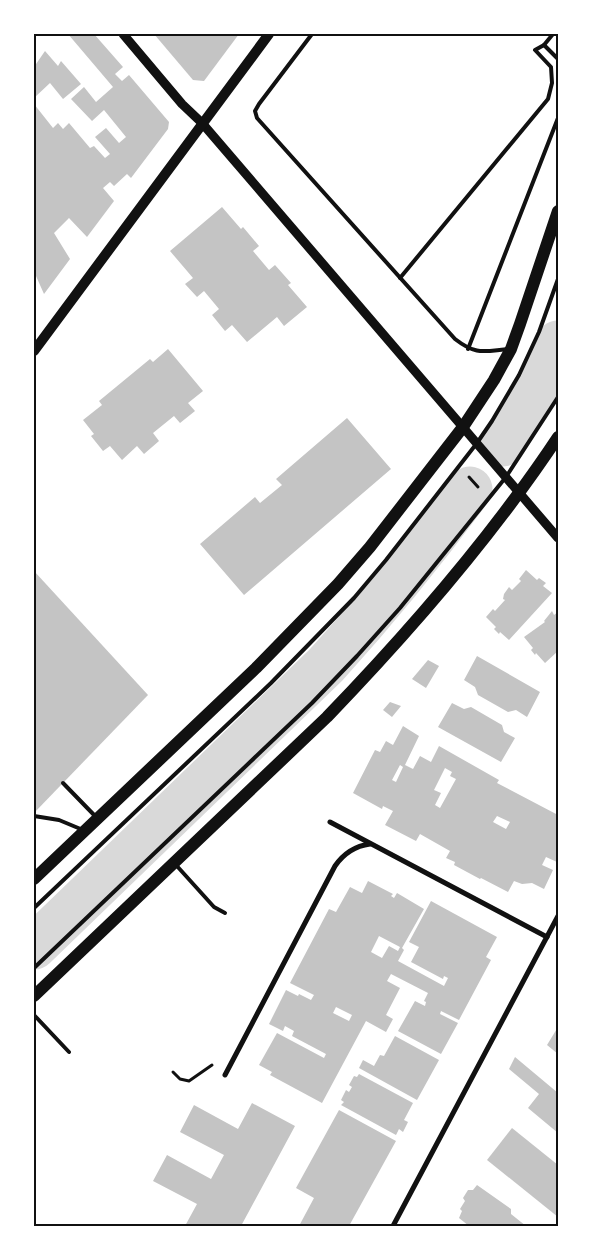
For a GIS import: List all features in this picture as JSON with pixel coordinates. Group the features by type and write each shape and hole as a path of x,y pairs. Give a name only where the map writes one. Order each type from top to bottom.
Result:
{"main road":[{"path":"35,346 269,34"},
{"path":"34,879 256,668 338,584 370,547 463,427 494,380 511,349 535,284 558,211"},
{"path":"34,996 327,718 372,670 452,579 520,493 558,437"}],"street":[{"path":"123,34 182,104 202,123 558,538"},
{"path":"330,822 547,937"},
{"path":"225,1075 335,866 346,853 358,846 370,844"},
{"path":"393,1226 558,916"}],"lane":[{"path":"312,34 259,104 255,111 257,118 455,339 468,349 482,352 511,349"},
{"path":"400,278 548,98 552,83 551,67 535,50 544,45 553,34"},
{"path":"544,45 558,59"},
{"path":"468,349 558,118"},
{"path":"34,908 264,689 354,598 386,560 477,443 519,375 539,332 558,279"},
{"path":"34,968 312,703 400,608 506,477 558,397"},
{"path":"63,783 98,818"},
{"path":"34,816 59,820 85,830"},
{"path":"174,864 214,907 225,913"},
{"path":"34,1015 69,1052"}],"path":[{"path":"454,472 461,480 464,476 467,476 482,491 482,495 478,499 483,504"},
{"path":"173,1072 180,1078 189,1081 224,1058 232,1062"}],"building":[{"path":"68,34 94,34 123,67 115,74 122,81 129,75 169,122 168,129 131,178 127,174 114,186 110,182 103,188 114,201 87,237 69,218 54,233 70,259 44,294 36,276 34,104 53,128 58,123 63,129 69,123 90,148 94,146 105,158 110,154 95,137 106,128 119,143 126,137 104,110 92,121 71,99 84,87 96,102 113,87"},
{"path":"154,34 239,34 204,81 193,80"},
{"path":"45,51 58,66 61,61 81,84 63,99 50,83 34,98 34,67"},
{"path":"222,207 259,246 253,251 269,270 275,265 291,283 288,285 307,307 284,326 277,317 247,342 232,325 225,331 212,315 219,309 204,291 197,297 185,284 193,278 170,251"},
{"path":"168,349 203,391 188,403 195,411 180,423 174,416 153,433 159,441 144,454 137,446 122,460 110,446 103,451 91,436 94,434 83,420 102,405 99,401 150,359 153,362"},
{"path":"347,418 391,469 244,595 200,544 255,497 260,503 282,485 276,479"},
{"path":"526,570 537,580 539,578 546,583 543,586 552,593 509,640 494,629 496,627 486,617 493,609 495,611 505,600 503,599 504,594 509,587 512,590 521,581 519,579"},
{"path":"34,571 148,695 34,813"},
{"path":"552,611 554,615 558,612 558,651 545,663 536,653 535,655 531,650 533,648 524,637 545,622"},
{"path":"477,656 540,692 527,717 516,710 508,712 478,695 475,687 464,680"},
{"path":"428,660 439,666 426,688 412,679"},
{"path":"390,702 401,706 392,717 383,710"},
{"path":"452,703 464,709 471,707 502,725 504,732 515,738 501,762 438,727"},
{"path":"403,726 419,736 405,765 413,769 420,756 431,762 439,746 499,780 497,783 558,815 558,861 546,857 542,865 553,870 544,889 532,883 522,884 514,881 508,892 454,865 455,862 446,858 450,851 420,834 416,841 385,825 393,811 383,806 382,809 353,793 375,750 380,752 386,741 393,745","holes":["400,765 403,767 396,782 392,780","445,768 452,772 450,776 456,779 440,808 435,805 441,793 434,790","497,816 510,822 506,829 493,822"]},
{"path":"368,881 393,894 391,896 394,898 397,893 424,909 402,948 404,950 398,961 444,986 448,978 444,976 443,979 411,962 419,947 409,942 431,901 497,937 486,957 491,960 459,1020 441,1011 440,1014 458,1023 441,1054 398,1031 415,1001 425,1006 426,1002 424,1001 428,993 391,974 387,981 400,988 386,1015 393,1019 386,1032 366,1021 322,1103 270,1075 272,1072 259,1065 277,1033 324,1058 326,1054 292,1036 294,1031 285,1026 283,1031 269,1024 286,990 311,1000 314,995 290,983 329,909 336,912 350,887 362,893","holes":["379,936 400,947 398,951 389,946 382,958 371,952","336,1007 352,1015 349,1021 333,1013"]},
{"path":"558,1027 558,1054 547,1045"},
{"path":"395,1036 439,1060 417,1100 359,1068 363,1060 374,1066 380,1055 384,1056"},
{"path":"515,1057 558,1093 558,1133 528,1108 539,1094 509,1069"},
{"path":"359,1074 413,1103 404,1120 408,1122 403,1132 399,1129 396,1135 341,1105 344,1102 341,1100 346,1090 349,1092 352,1087 349,1085 354,1076 357,1077"},
{"path":"252,1103 295,1126 241,1226 185,1226 197,1204 153,1181 167,1155 211,1179 224,1155 180,1132 194,1105 238,1129"},
{"path":"339,1110 396,1141 349,1226 299,1226 314,1198 296,1188"},
{"path":"512,1128 558,1165 558,1217 487,1160"},
{"path":"477,1185 511,1209 511,1214 526,1226 469,1226 459,1218 462,1211 460,1209 465,1201 463,1198 468,1190 473,1190"}],"waterway":[{"path":"503,444 534,393 558,343"},
{"path":"34,947 326,665 400,579 470,489"}]}
